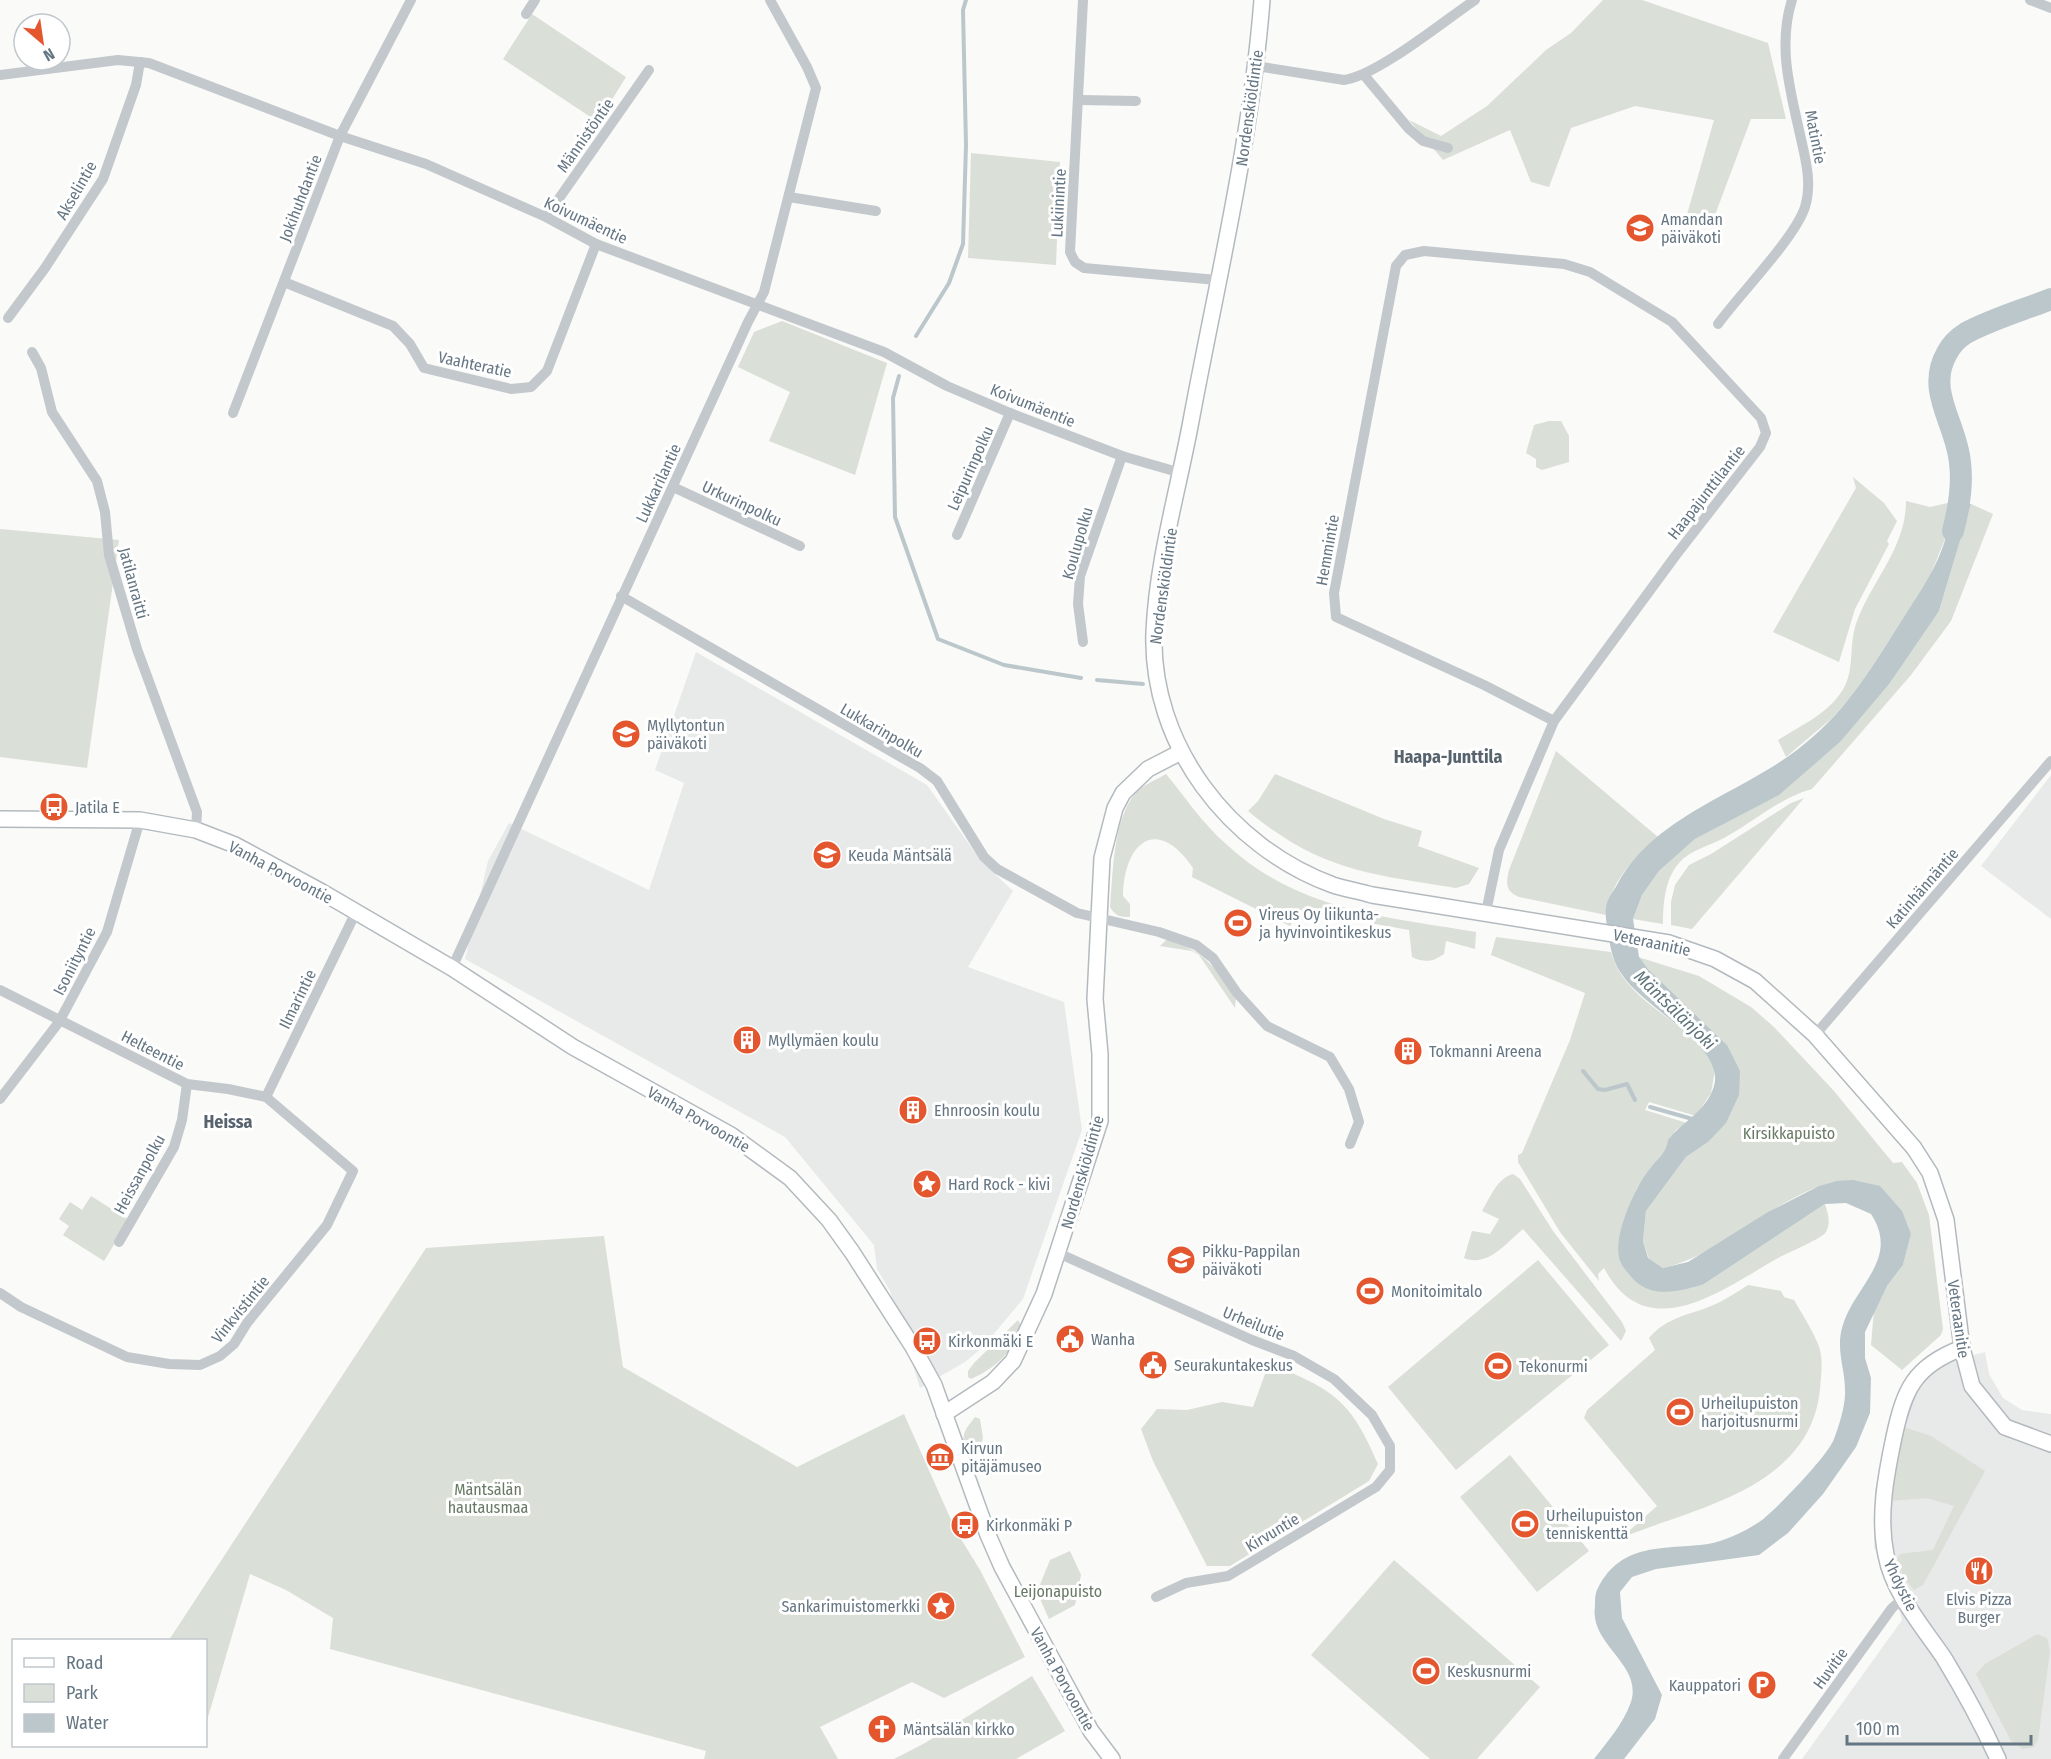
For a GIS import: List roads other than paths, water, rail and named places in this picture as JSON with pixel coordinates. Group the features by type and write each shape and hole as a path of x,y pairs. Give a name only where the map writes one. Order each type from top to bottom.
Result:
{"main road":[{"name":"Nordenskiöldintie","path":"944,1414 993,1382 1013,1360 1030,1327 1058,1253 1100,1121 1100,1054 1095,999 1102,858 1115,808 1123,793 1136,778 1181,752 1168,722 1156,673 1154,641 1162,563 1244,154 1262,0"},
{"name":"Veteraanitie","path":"1181,752 1195,777 1230,820 1267,850 1332,885 1372,895 1569,925 1687,948 1734,968 1755,981 1815,1035 1899,1129 1930,1173 1946,1220 1962,1348 1972,1386 2006,1427 2051,1444"},
{"name":"Vanha Porvoontie","path":"0,819 140,820 196,830 234,845 322,892 355,914 452,968 573,1047 731,1135 790,1178 829,1220 913,1347 934,1385 1002,1567 1091,1731 1112,1759"},
{"name":"Yhdystie","path":"1962,1348 1933,1362 1915,1377 1901,1407 1886,1476 1883,1532 1886,1556 1904,1598 1963,1689 1998,1759"},
{"name":"Veteraanitie","path":"2035,1437 2051,1437"}],"street":[{"name":"Jokihuhdantie","path":"233,413 340,136 411,0"},
{"path":"526,14 535,0"},
{"name":"Lukkarilantie","path":"452,968 621,596 748,322 759,304 816,88 770,0"},
{"name":"Lukiinintie","path":"1083,0 1070,252 1075,262 1084,268 1217,280"},
{"path":"1256,66 1344,80 1364,75 1475,0"},
{"name":"Matintie","path":"1718,324 1796,226 1807,198 1808,168 1784,55 1783,34 1792,0"},
{"path":"2030,0 2051,8"},
{"name":"Koivumäentie","path":"0,75 118,60 150,63 340,136 426,164 546,217 596,244 884,352 947,386 1010,413 1122,456 1181,472"},
{"name":"Akselintie","path":"8,318 103,179 136,86 140,62"},
{"name":"Männistöntie","path":"546,217 649,70"},
{"path":"1364,75 1409,129 1423,141 1448,148"},
{"path":"1079,99 1136,101"},
{"path":"789,197 876,211"},
{"name":"Vaahteratie","path":"284,282 393,326 410,344 424,368 511,389 531,387 547,371 596,244"},
{"name":"Haapajunttilantie","path":"1405,255 1424,251 1564,264 1590,272 1672,322 1761,418 1766,433 1760,447 1676,555 1554,721 1499,850 1486,912"},
{"name":"Hemmintie","path":"1405,255 1396,266 1338,569 1334,593 1336,617 1484,685 1554,721"},
{"name":"Jatilanraitti","path":"32,352 41,368 52,412 97,481 105,512 109,555 141,659 197,812 196,830"},
{"name":"Leipurinpolku","path":"957,535 1010,413"},
{"name":"Koulupolku","path":"1083,642 1078,604 1080,576 1122,456"},
{"name":"Urkurinpolku","path":"673,487 800,546"},
{"name":"Lukkarinpolku","path":"621,596 920,768 942,788 984,857 997,869 1058,904 1098,918 1159,932 1205,950 1237,993 1267,1026 1330,1057 1349,1089 1359,1122 1350,1144"},
{"name":"Katinhännäntie","path":"1815,1035 2051,760"},
{"name":"Isoniityntie","path":"0,1099 59,1022 107,932 140,820"},
{"name":"Ilmarintie","path":"266,1097 355,914"},
{"name":"Helteentie","path":"0,990 59,1022 186,1084 228,1089 266,1097 353,1171"},
{"name":"Heissanpolku","path":"119,1242 174,1147 182,1120 186,1084"},
{"name":"Vinkvistintie","path":"0,1293 21,1307 127,1357 170,1364 200,1365 220,1356 234,1344 247,1323 327,1225 353,1171"},
{"name":"Urheilutie","path":"1058,1253 1310,1363 1356,1397 1381,1428 1390,1446 1390,1470"},
{"name":"Kirvuntie","path":"1156,1597 1186,1584 1228,1576 1376,1487 1390,1470"},
{"name":"Huvitie","path":"1783,1759 1892,1608 1904,1598"}],"water":[{"path":"1952,502 1971,504 1939,611 1889,684 1840,742 1779,795 1695,839 1659,871 1642,895 1633,919 1639,957 1648,969 1727,1045 1740,1071 1739,1095 1726,1123 1708,1142 1686,1157 1646,1211 1643,1241 1648,1258 1663,1268 1688,1262 1768,1212 1819,1186 1836,1181 1853,1180 1880,1186 1902,1211 1911,1234 1903,1265 1887,1286 1865,1332 1865,1358 1871,1378 1870,1413 1856,1447 1823,1494 1788,1533 1759,1555 1656,1569 1632,1577 1620,1592 1622,1618 1662,1695 1655,1719 1624,1759 1594,1759 1624,1718 1631,1702 1633,1689 1630,1676 1600,1632 1595,1620 1595,1599 1598,1588 1619,1562 1632,1555 1661,1548 1715,1543 1750,1528 1779,1504 1822,1457 1834,1439 1845,1396 1840,1351 1842,1328 1855,1299 1872,1272 1881,1245 1879,1230 1871,1214 1846,1203 1825,1204 1704,1284 1668,1292 1650,1290 1634,1280 1626,1271 1618,1252 1621,1229 1630,1204 1641,1182 1665,1149 1668,1140 1706,1103 1714,1086 1714,1071 1708,1057 1696,1042 1633,988 1620,971 1613,956 1608,934 1607,903 1634,860 1654,840 1676,823 1774,766 1797,750 1829,722 1842,707 1877,660 1934,567 1946,538"}],"waterway":[{"path":"916,336 949,283 963,244 966,145 963,10 966,0"},
{"name":"Mäntsälänjoki","path":"1953,531 1960,497 1961,472 1958,449 1941,394 1939,381 1941,367 1951,347 1966,333 2051,299"},
{"path":"899,376 893,398 895,517 938,639 1004,665 1081,678"},
{"path":"1097,680 1143,684"},
{"path":"1583,1071 1598,1089 1605,1090 1627,1084 1635,1100"},
{"path":"1650,1107 1696,1120"}],"place":[{"name":"Amandan päiväkoti","path":"1640,228"},
{"name":"Myllytontun päiväkoti","path":"626,734"},
{"name":"Jatila E","path":"54,807"},
{"name":"Keuda Mäntsälä","path":"827,855"},
{"name":"Vireus Oy liikunta- ja hyvinvointikeskus","path":"1238,923"},
{"name":"Myllymäen koulu","path":"747,1040"},
{"name":"Tokmanni Areena","path":"1408,1051"},
{"name":"Ehnroosin koulu","path":"913,1110"},
{"name":"Hard Rock - kivi","path":"927,1184"},
{"name":"Pikku-Pappilan päiväkoti","path":"1181,1260"},
{"name":"Monitoimitalo","path":"1370,1291"},
{"name":"Wanha","path":"1070,1339"},
{"name":"Kirkonmäki E","path":"927,1341"},
{"name":"Seurakuntakeskus","path":"1153,1365"},
{"name":"Tekonurmi","path":"1498,1366"},
{"name":"Urheilupuiston harjoitusnurmi","path":"1680,1412"},
{"name":"Kirvun pitäjämuseo","path":"940,1457"},
{"name":"Urheilupuiston tenniskenttä","path":"1525,1524"},
{"name":"Kirkonmäki P","path":"965,1525"},
{"name":"Elvis Pizza Burger","path":"1979,1571"},
{"name":"Sankarimuistomerkki","path":"941,1606"},
{"name":"Keskusnurmi","path":"1426,1671"},
{"name":"Kauppatori","path":"1762,1685"},
{"name":"Mäntsälän kirkko","path":"882,1729"}],"district":[{"name":"Haapa-Junttila","path":"1448,757"},
{"name":"Heissa","path":"228,1122"}],"park label":[{"name":"Kirsikkapuisto","path":"1789,1133"},
{"name":"Mäntsälän hautausmaa","path":"488,1498"},
{"name":"Leijonapuisto","path":"1058,1591"}]}
